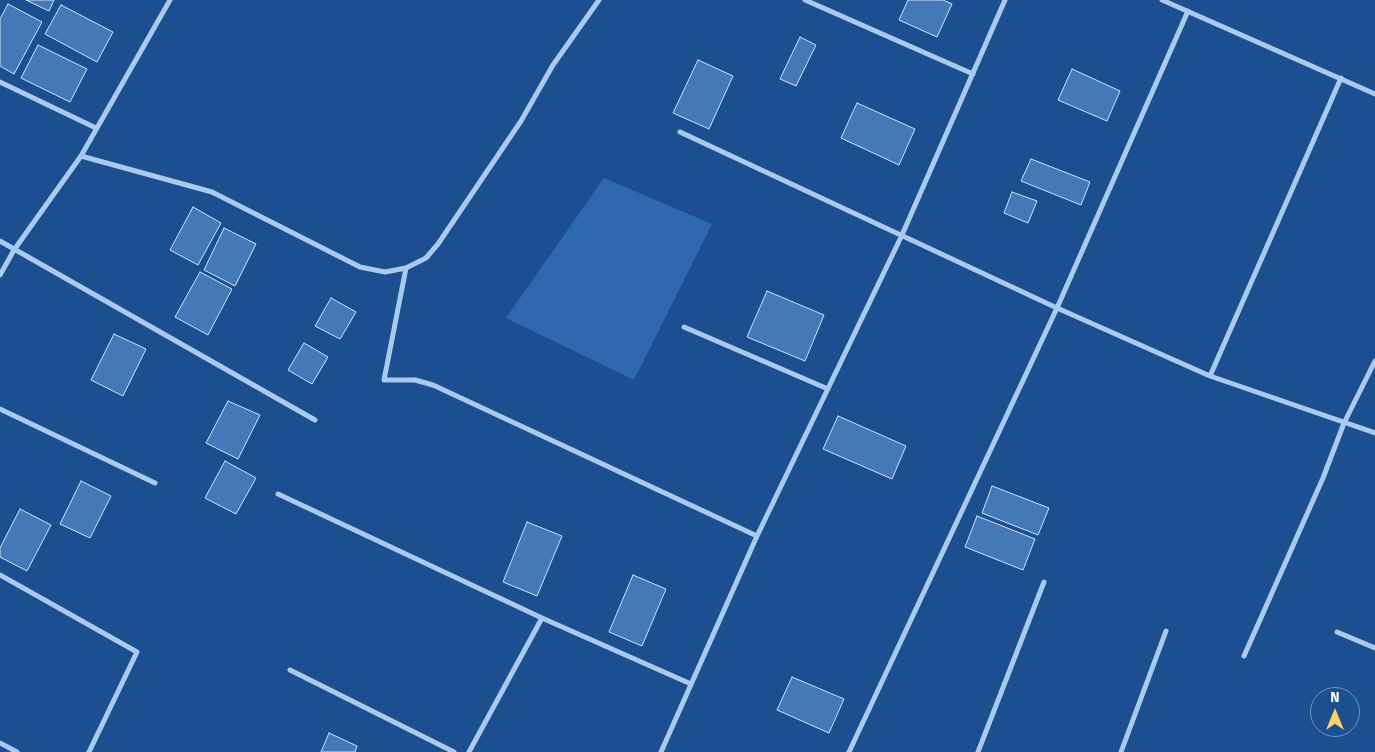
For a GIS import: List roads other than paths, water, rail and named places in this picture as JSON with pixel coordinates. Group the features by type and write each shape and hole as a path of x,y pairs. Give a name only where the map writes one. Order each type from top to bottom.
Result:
{"street":[{"path":"0,276 14,250 81,156 170,0"},
{"path":"81,156 212,192 360,267 385,272 406,268 426,258 438,244 521,121 553,64 599,0"},
{"path":"805,0 973,74"},
{"path":"661,752 757,536 902,235 1005,0"},
{"path":"1162,0 1375,94"},
{"path":"850,752 1058,308 1188,12"},
{"path":"1210,376 1341,78"},
{"path":"0,82 96,128"},
{"path":"680,132 1058,308 1210,376 1375,433"},
{"path":"0,241 315,420"},
{"path":"406,268 384,380 415,380 433,385 757,536"},
{"path":"684,327 828,389"},
{"path":"1244,656 1323,478 1344,423 1375,361"},
{"path":"0,409 155,483"},
{"path":"278,494 542,618 691,684"},
{"path":"0,575 137,652 89,752"},
{"path":"978,752 1044,582"},
{"path":"469,752 542,618"},
{"path":"1122,752 1166,631"},
{"path":"1337,632 1375,648"},
{"path":"290,670 454,752"},
{"path":"0,743 17,752"}]}
